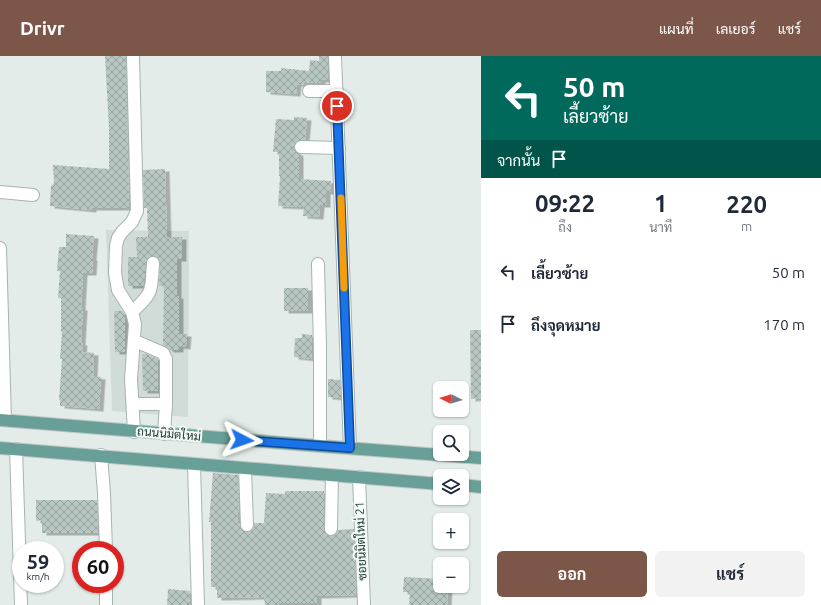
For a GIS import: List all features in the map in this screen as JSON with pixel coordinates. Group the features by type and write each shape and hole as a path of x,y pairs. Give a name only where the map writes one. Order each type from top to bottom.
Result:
{"main road":[{"name":"ถนนนิมิตใหม่","path":"2,420 134,432 481,458"},
{"path":"0,448 101,455 433,483"},
{"path":"469,485 481,486"}],"street":[{"path":"335,56 350,448"},
{"path":"133,58 137,211 132,222 118,238 116,246 115,273 118,290 132,312 135,324 135,341 132,363 134,432"},
{"path":"309,91 337,91"},
{"path":"301,147 339,148"},
{"path":"0,192 34,195"},
{"path":"0,248 2,420"},
{"path":"132,312 145,300 149,294 151,289 152,263"},
{"path":"318,264 320,446"},
{"path":"135,341 164,353 166,358 166,404 164,434"},
{"path":"133,404 166,404"},
{"path":"16,449 21,605"},
{"path":"101,455 106,541"},
{"path":"194,464 198,605"},
{"path":"245,468 247,525"},
{"path":"330,529 332,475"},
{"name":"ซอยนิมิตใหม่ 21","path":"358,477 364,605"},
{"path":"106,593 106,605"}],"shaded area":[{"path":"106,230 189,231 188,417 112,411"}],"building":[{"path":"105,56 126,56 129,208 92,208 92,210 50,206 51,186 54,183 53,165 109,169 109,128"},
{"path":"319,56 328,56 328,80 321,80 321,83 304,82 304,85 297,84 296,94 266,92 266,71 281,71 281,68 309,71 310,60 319,61"},
{"path":"294,117 307,118 305,140 297,141 294,146 295,151 299,154 299,179 331,181 330,192 326,192 326,205 320,205 319,217 303,216 304,207 278,206 280,176 279,152 273,152 276,119 294,120"},
{"path":"165,169 167,237 182,237 182,259 177,259 177,296 179,296 179,334 187,334 186,347 179,346 179,350 170,350 163,345 164,286 159,286 160,263 157,257 153,256 147,259 143,286 128,286 128,257 137,257 136,237 148,237 147,208 144,208 143,170"},
{"path":"66,234 94,236 92,273 83,273 81,343 83,343 82,352 94,353 93,376 101,377 99,409 60,406 59,400 62,359 60,359 62,332 61,298 58,298 60,271 57,271 59,247 66,247"},
{"path":"284,288 308,288 308,311 284,311"},
{"path":"114,311 122,311 125,315 125,352 115,352"},
{"path":"470,330 481,330 481,398 471,399"},
{"path":"302,334 312,335 312,359 294,357 295,338 302,338"},
{"path":"142,354 158,359 158,391 143,391"},
{"path":"328,379 340,380 341,398 328,397"},
{"path":"213,473 238,475 239,501 237,523 239,523 241,529 247,532 253,529 254,523 264,523 266,493 285,494 285,491 324,491 324,529 327,536 337,533 338,530 354,529 356,595 317,596 317,603 279,603 279,605 265,605 264,597 217,598 217,587 211,587 211,522 209,522"},
{"path":"36,500 97,500 98,533 42,533 42,520 36,521"},
{"path":"404,577 433,579 433,593 448,593 447,605 409,605 410,592 403,592"},
{"path":"168,589 190,591 190,605 167,605"}],"slow traffic":[{"path":"341,198 344,288"}],"route":[{"path":"242,440 350,448 337,106"}]}
